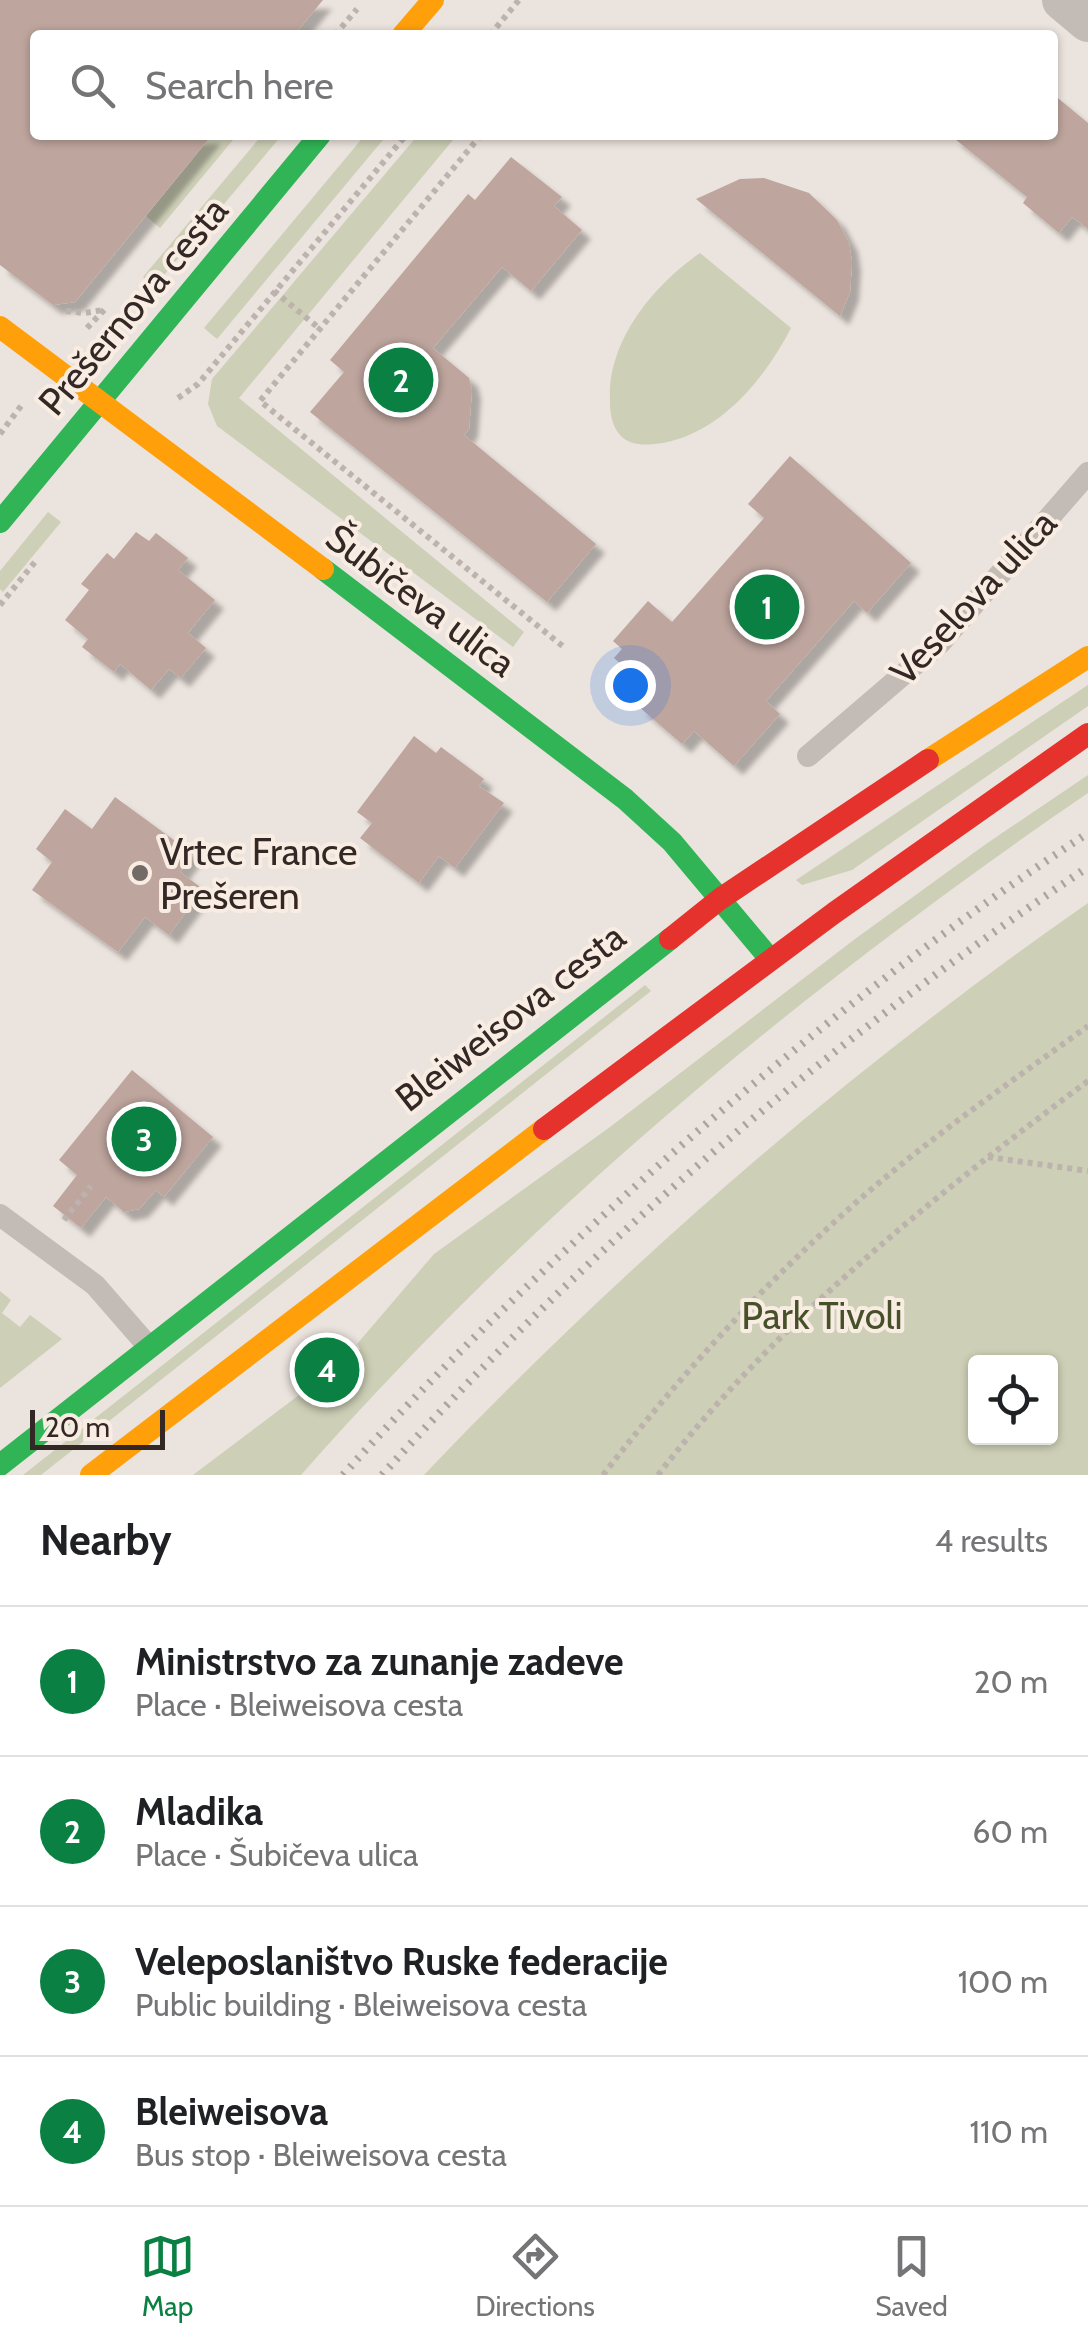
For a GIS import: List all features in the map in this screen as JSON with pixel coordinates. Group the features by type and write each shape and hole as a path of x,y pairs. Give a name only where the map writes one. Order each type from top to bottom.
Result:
{"main road":[{"path":"407,30 433,0"},
{"name":"Prešernova cesta","path":"0,522 316,140"},
{"name":"Šubičeva ulica","path":"0,327 625,799 672,842 770,959"},
{"name":"Bleiweisova cesta","path":"0,1466 720,899 1088,658"},
{"path":"91,1475 770,959 972,812 1088,734"}],"street":[{"path":"1063,0 1088,20"}],"lane":[{"name":"Veselova ulica","path":"808,756 940,642 1088,473"},
{"path":"0,1214 95,1285 149,1348"}],"path":[{"path":"339,30 365,0"},
{"path":"494,30 519,0"},
{"path":"186,391 198,384 402,140"},
{"path":"477,140 260,401 565,648"},
{"path":"274,291 320,329"},
{"name":"Prešernova cesta","path":"0,434 18,410"},
{"path":"603,1475 678,1379 781,1272 883,1179 1088,1026"},
{"path":"658,1475 768,1351 986,1156 1088,1080"},
{"path":"986,1156 1088,1171"},
{"path":"66,1218 92,1186"}],"green space":[{"path":"208,140 233,140 160,228 146,216"},
{"path":"258,140 278,140 154,287 143,277"},
{"path":"361,140 383,140 217,339 204,328"},
{"path":"414,140 453,140 239,398 524,632 513,647 217,426 208,404 212,379"},
{"path":"700,253 791,328 755,383 723,415 684,437 663,443 629,442 617,431 611,413 611,377 617,356 625,335 651,298"},
{"path":"48,512 61,522 3,592 0,571"},
{"path":"1088,685 1088,706 852,870 802,885 796,880"},
{"path":"1088,775 1088,793 981,868 774,1026 575,1196 389,1379 301,1475 193,1475 360,1349 357,1344 434,1254 610,1127 855,939"},
{"name":"Park Tivoli","path":"1088,903 1088,1475 424,1475 660,1245 911,1033"},
{"path":"645,985 651,991 41,1475 23,1475"},
{"path":"0,1291 11,1300 2,1313 20,1327 30,1315 62,1339 0,1388"}],"building":[{"path":"0,0 323,0 298,30 30,30 30,140 208,140 75,302 53,305 0,265"},
{"path":"1058,98 1088,123 1088,229 1072,217 1059,233 1023,203 1027,197 956,140 1058,140"},
{"path":"511,157 562,197 554,206 582,230 531,291 502,267 433,348 469,378 469,429 464,435 596,544 547,602 310,412 344,372 330,360 468,194 475,200"},
{"path":"764,178 809,193 837,220 849,243 852,262 850,292 840,316 696,199 740,179"},
{"path":"790,456 911,563 867,613 854,601 766,701 780,714 734,766 694,731 682,744 638,706 651,690 614,658 622,649 613,641 648,601 672,622 764,518 748,504"},
{"path":"136,532 149,541 156,533 188,558 178,570 215,600 188,633 206,648 181,678 169,669 151,690 120,664 114,672 82,647 88,639 65,620 89,590 81,584 107,553 114,559"},
{"path":"414,736 436,753 441,747 484,779 479,786 504,803 455,868 439,856 419,883 360,838 372,823 357,812"},
{"name":"Vrtec France Prešeren","path":"115,797 193,854 180,872 203,889 169,935 145,917 118,952 32,890 52,862 36,849 65,809 92,829"},
{"path":"132,1070 213,1137 164,1197 156,1190 139,1209 124,1212 106,1197 81,1228 53,1206 77,1175 59,1160"}],"railway":[{"path":"343,1475 501,1311 718,1114 925,948 1088,833"},
{"path":"382,1475 544,1307 716,1150 898,1003 1088,867"}],"traffic: fast":[{"path":"0,522 316,140"},
{"path":"323,569 625,799 672,842 770,959"},
{"path":"0,1465 670,939"}],"traffic: slow":[{"path":"407,30 433,0"},
{"path":"0,327 323,569"},
{"path":"928,760 1088,657"},
{"path":"91,1475 544,1129"}],"traffic: jam":[{"path":"544,1129 834,913 1088,734"},
{"path":"670,939 720,899 928,760"}],"place":[{"name":"Mladika","path":"401,380"},
{"name":"Ministrstvo za zunanje zadeve","path":"767,607"},
{"name":"Vrtec France Prešeren","path":"140,873"},
{"name":"Veleposlaništvo Ruske federacije","path":"144,1139"},
{"name":"Bleiweisova","path":"327,1370"}]}
